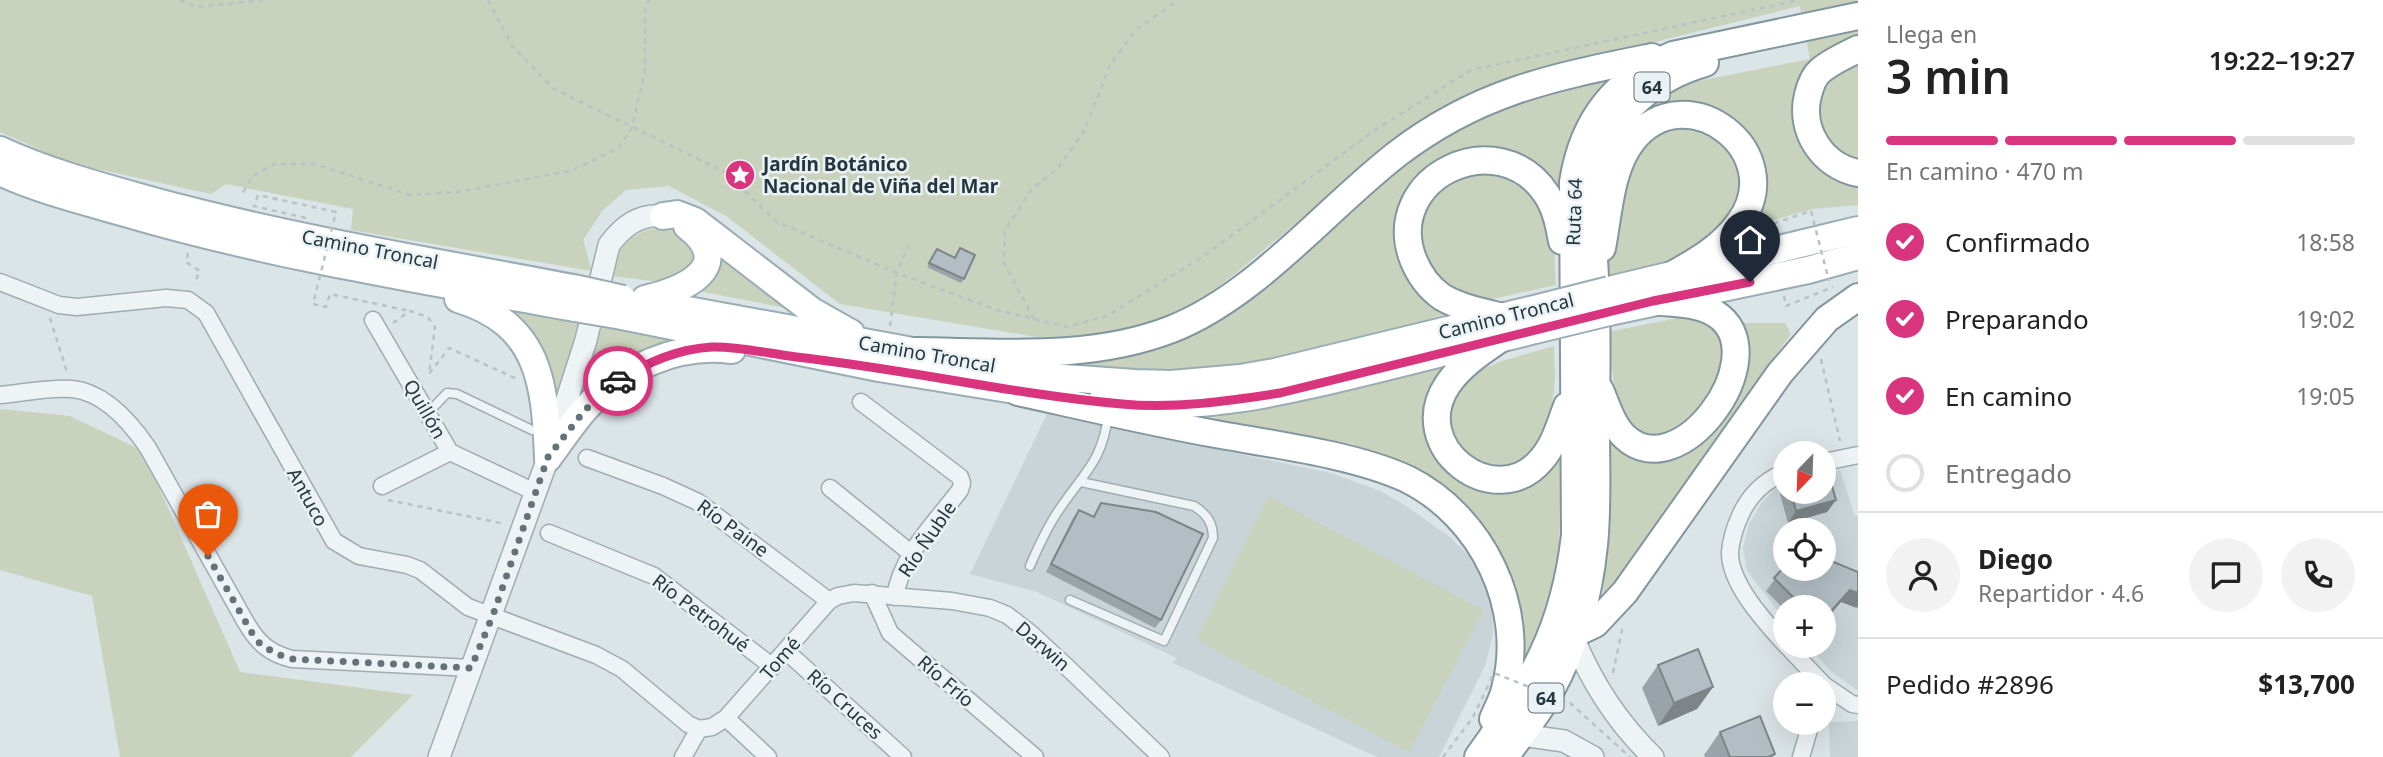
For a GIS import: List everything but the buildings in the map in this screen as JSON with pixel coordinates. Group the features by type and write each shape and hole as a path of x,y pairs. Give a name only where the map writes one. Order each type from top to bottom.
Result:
{"main road":[{"name":"Ruta 64","path":"1597,293 1573,182 1576,163 1589,127 1611,96 1624,83 1656,62 1692,49 1858,16"},
{"name":"Ruta 64","path":"1584,386 1597,293 1591,212 1594,176 1614,127 1639,98 1669,76 1704,63 1858,34"},
{"path":"915,351 1065,352 1102,349 1141,340 1174,328 1209,312 1242,290 1396,155 1448,121 1484,102 1529,84 1692,49"},
{"path":"1858,49 1820,71 1809,91 1806,113 1811,136 1824,155 1843,168 1858,173"},
{"path":"1597,293 1614,183 1631,143 1639,133 1661,120 1673,116 1698,117 1722,126 1740,143 1750,165 1753,189 1746,212 1732,231 1706,256 1672,275"},
{"name":"Camino Troncal","path":"0,150 90,183 196,212 577,298"},
{"path":"1597,293 1554,209 1531,176 1507,163 1481,160 1455,166 1432,180 1416,201 1409,227 1411,253 1422,277 1441,296 1501,328 1454,376 1437,409 1438,433 1442,445 1457,464 1489,479 1513,478 1524,474 1543,459 1584,386 1619,431 1632,443 1648,449 1668,448 1678,444 1700,425 1728,385 1737,358 1737,348 1731,329 1719,316 1703,308 1653,301"},
{"name":"Camino Troncal","path":"0,172 192,232 349,267 625,305 872,351 1018,392 1124,404 1225,402 1280,393 1533,320 1597,293 1858,230"},
{"path":"663,216 677,214 695,221 812,311 872,351"},
{"path":"625,305 681,289 691,284 704,266 707,256 701,239 683,223 663,216"},
{"name":"Camino Troncal","path":"1597,293 1653,301 1808,270 1858,257"},
{"path":"349,267 476,305 493,312 511,327 527,346 542,391 546,409 548,457"},
{"path":"1575,636 1595,624 1625,592 1780,373 1821,325 1858,297"},
{"name":"Camino Troncal","path":"872,351 915,351 1099,382 1171,384 1240,378 1501,328"},
{"path":"548,457 585,410 613,384 666,355 712,347 872,351"},
{"name":"64","path":"1505,757 1551,691 1575,636 1590,575 1594,543 1584,386"},
{"name":"64","path":"1477,757 1539,665 1567,588 1575,535 1584,386"},
{"path":"1018,392 1371,466 1409,480 1442,503 1457,516 1482,548 1492,566 1506,607 1509,628 1510,649 1505,691 1477,757"}],"street":[{"path":"439,757 493,615 548,457 586,340 609,245 618,232 631,223 648,215 663,216"},
{"path":"0,282 59,306 77,307 166,298 188,300"},
{"name":"Antuco","path":"188,300 206,313 334,541 359,556 420,570 459,602 596,655 640,683 688,724 699,729"},
{"path":"1821,325 1858,308"},
{"name":"Quillón","path":"377,326 450,452 535,492"},
{"path":"0,395 72,389 99,399 134,427 256,640 268,650 292,659 471,668"},
{"name":"Río Ñuble","path":"862,402 960,477 962,483 960,490 912,554 898,582 895,597"},
{"path":"384,493 450,452"},
{"name":"Río Paine","path":"587,458 698,502 829,601"},
{"path":"1773,478 1746,501 1735,528 1730,554 1737,580 1760,617 1773,631"},
{"path":"830,488 912,554"},
{"name":"Río Petrohué","path":"550,533 654,576 773,667"},
{"path":"829,601 854,593 895,597"},
{"name":"Río Frío","path":"872,593 890,633 1035,757"},
{"name":"Darwin","path":"895,597 990,607 1007,615 1058,659 1161,757"},
{"name":"Tomé","path":"699,729 712,727 726,718 829,601"},
{"path":"1575,636 1583,663 1611,707 1653,757"},
{"name":"Río Cruces","path":"786,651 903,757"},
{"path":"1798,658 1811,672"},
{"path":"1836,694 1858,705"},
{"path":"726,718 768,757"},
{"path":"683,757 699,729"},
{"path":"1521,735 1564,741 1593,757"},
{"path":"1801,757 1807,735"}],"lane":[{"path":"427,414 447,393 457,394 532,429"},
{"path":"1030,566 1054,518 1094,462 1103,441 1109,412"},
{"path":"1070,600 1164,640 1213,538 1207,516 1194,506 1082,482"}],"path":[{"path":"180,0 196,7 263,0"},
{"path":"488,0 512,46 554,89 723,171 777,222 897,273 998,310 1034,319 1004,263 1005,231 1031,190 1059,167 1084,131 1111,63 1136,30 1178,0"},
{"path":"243,192 254,175 275,164 315,164 410,195 458,192 570,171 619,148 632,127 645,70 645,11 649,0"},
{"path":"306,218 254,206 258,195 336,212 313,304 326,307 330,294 428,317 435,327 429,374 449,348 542,391"},
{"path":"1811,211 1829,281"},
{"path":"188,300 200,271 186,262 192,232"},
{"path":"872,351 908,246"},
{"path":"45,301 72,389"},
{"path":"377,326 410,311"},
{"path":"1821,325 1851,457"},
{"path":"384,493 523,527"},
{"path":"1611,707 1613,666 1623,628 1625,592"},
{"path":"1443,757 1473,717 1494,673 1570,703 1630,757"}],"shaded area":[{"path":"1047,414 1331,473 1380,491 1405,505 1451,538 1482,573 1492,602 1493,634 1485,666 1439,757 1377,757 1173,663 1177,658 1037,592 970,574"},
{"path":"1840,470 1855,516 1858,516 1858,691 1836,675 1836,672 1832,672 1819,658 1836,658 1836,595 1773,595 1773,605 1747,571 1743,548 1749,524 1773,490 1773,504 1836,504 1836,471"},
{"path":"1858,721 1858,757 1830,757 1829,735 1836,735 1836,722"}],"green space":[{"name":"Jardín Botánico Nacional de Viña del Mar","path":"0,0 1858,0 1858,166 1846,161 1836,152 1828,139 1818,109 1811,66 1800,141 1813,162 1829,174 1858,183 1858,205 1813,209 1770,221 1764,236 1736,246 1759,220 1764,204 1766,179 1762,158 1753,139 1739,123 1723,110 1703,102 1682,100 1648,111 1623,143 1637,116 1651,103 1688,83 1810,59 1800,6 1517,76 1475,93 1410,128 1236,273 1191,307 1150,325 1112,336 1060,341 840,304 726,216 669,186 626,190 603,210 583,240 592,271 351,230 353,209 226,184 211,194 70,163 0,132"},
{"path":"1622,70 1562,203 1467,153 1400,241 1457,311 1344,343 1239,368 1141,371 1034,364 1163,344 1409,158 1488,110"},
{"path":"1658,127 1700,128 1721,138 1743,174 1736,217 1688,260 1603,277 1625,168"},
{"path":"1481,170 1514,183 1541,208 1553,237 1556,285 1492,299 1461,294 1434,279 1417,254 1420,203 1443,180"},
{"path":"650,229 672,229 694,243 697,257 676,284 612,276 623,246 633,237"},
{"path":"711,244 795,310 694,290"},
{"path":"500,309 580,323 551,410"},
{"path":"1692,315 1711,323 1726,337 1727,365 1705,408 1685,430 1649,442 1627,429 1616,404 1608,332"},
{"path":"1744,323 1785,323 1791,334 1718,434 1638,555 1603,597 1609,434 1658,458 1685,454 1707,440 1747,379 1748,340"},
{"path":"599,324 705,344 572,412"},
{"path":"1554,346 1555,380 1551,414 1532,457 1494,471 1453,447 1447,413 1465,376 1502,361"},
{"path":"1444,365 1428,396 1424,422 1429,444 1436,457 1456,478 1482,491 1510,493 1543,477 1561,454 1559,554 1547,614 1511,694 1509,575 1479,519 1447,491 1404,467 1352,444 1202,420 1318,396"},
{"path":"0,409 70,416 143,451 240,672 413,695 351,757 120,757 92,596 0,570"},
{"path":"1268,496 1484,610 1409,752 1196,640"}],"way so far":[{"path":"208,556 256,640 280,656 292,659 471,668 493,615 548,457 585,410 618,381"}],"place":[{"name":"Jardín Botánico Nacional de Viña del Mar","path":"740,175"}],"route":[{"path":"618,381 666,355 712,347 856,363 1018,392 1124,404 1225,402 1280,393 1653,301 1750,282"}]}
